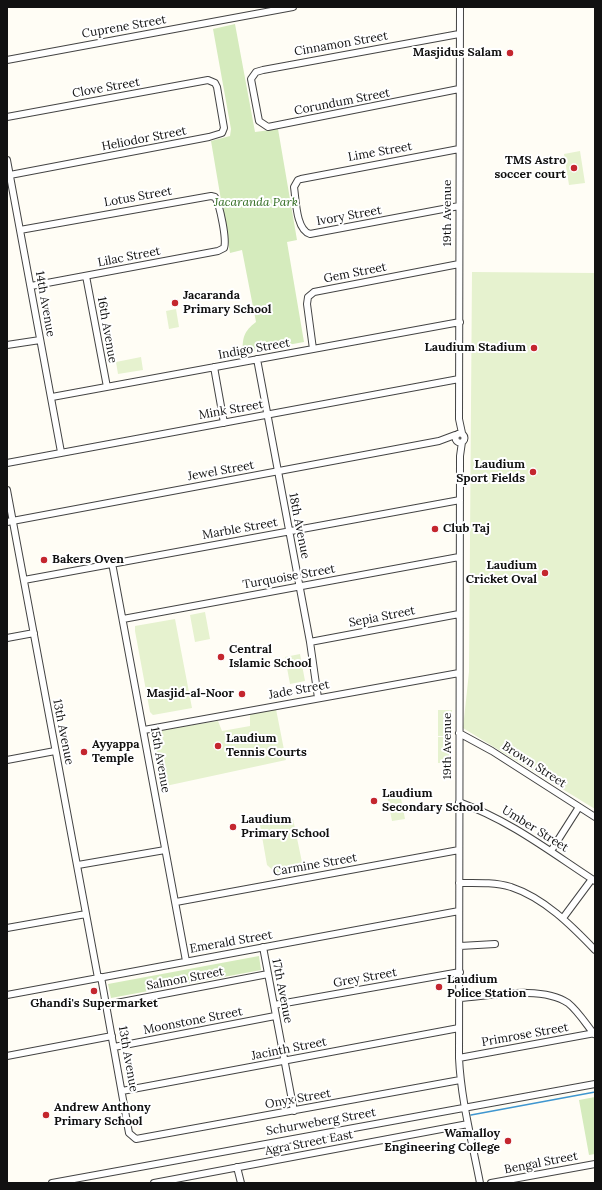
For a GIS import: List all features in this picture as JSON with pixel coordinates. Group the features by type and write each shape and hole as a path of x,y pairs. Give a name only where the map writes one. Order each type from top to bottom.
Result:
{"street":[{"name":"Cuprene Street","path":"7,60 293,7"},
{"name":"19th Avenue","path":"460,7 460,322 458,438 460,456 459,1028 460,1080 464,1107 480,1183"},
{"name":"Cinnamon Street","path":"255,99 251,79 256,72 259,71 459,34"},
{"name":"Clove Street","path":"7,117 208,80"},
{"name":"Heliodor Street","path":"10,174 143,151 221,134 224,128 217,87 215,83 208,80"},
{"name":"Corundum Street","path":"255,99 259,121 268,127 452,92 459,92"},
{"name":"Lime Street","path":"305,178 459,149"},
{"name":"14th Avenue","path":"7,160 61,452"},
{"name":"Ivory Street","path":"305,178 298,180 294,187 301,227 306,233 310,234 460,206"},
{"name":"Lotus Street","path":"20,230 211,196 215,197 218,204 226,242"},
{"name":"Lilac Street","path":"31,286 218,251 224,248 226,242"},
{"name":"Gem Street","path":"313,349 306,304 308,297 314,292 459,264"},
{"name":"16th Avenue","path":"86,276 107,387"},
{"name":"Indigo Street","path":"52,397 460,322"},
{"path":"7,345 40,340"},
{"name":"18th Avenue","path":"257,359 310,642 318,698"},
{"path":"214,367 224,423"},
{"name":"Mink Street","path":"7,462 459,379"},
{"name":"Jewel Street","path":"10,521 458,438"},
{"name":"13th Avenue","path":"7,490 10,521 24,580 86,914 106,1004 129,1132 133,1138 139,1139"},
{"name":"Marble Street","path":"24,580 460,500"},
{"name":"Turquoise Street","path":"123,619 459,557"},
{"name":"15th Avenue","path":"112,563 186,961"},
{"name":"Sepia Street","path":"310,642 459,614"},
{"path":"7,638 34,633"},
{"name":"Jade Street","path":"144,730 459,672"},
{"name":"Brown Street","path":"459,733 595,817"},
{"path":"7,760 55,751"},
{"name":"Umber Street","path":"459,802 498,818 594,880"},
{"path":"551,851 579,807"},
{"path":"78,865 165,850"},
{"name":"Carmine Street","path":"176,902 459,850"},
{"path":"563,918 594,880"},
{"path":"459,883 485,883 510,887 534,898 563,918 595,950"},
{"name":"Emerald Street","path":"7,995 459,911"},
{"path":"7,928 86,914"},
{"path":"460,946 495,944"},
{"name":"17th Avenue","path":"263,947 294,1111"},
{"name":"Grey Street","path":"274,1005 460,972"},
{"name":"Salmon Street","path":"106,1004 268,974"},
{"path":"460,998 529,993 554,996 569,1004 594,1034"},
{"name":"Moonstone Street","path":"114,1047 276,1016"},
{"name":"Jacinth Street","path":"122,1091 459,1028"},
{"name":"Primrose Street","path":"460,1058 594,1034"},
{"path":"7,1056 112,1036"},
{"name":"Onyx Street","path":"139,1139 460,1080"},
{"name":"Schurweberg Street","path":"52,1183 595,1084"},
{"name":"Agra Street East","path":"154,1183 468,1124"},
{"name":"Bengal Street","path":"491,1183 595,1164"},
{"path":"238,1167 241,1183"}],"green space":[{"name":"Jacaranda Park","path":"235,24 255,132 278,129 297,240 287,242 304,342 243,353 243,343 246,332 256,322 242,250 230,253 211,141 230,136 231,129 213,29"},
{"name":"TMS Astro soccer court","path":"580,151 585,183 569,185 564,154"},
{"name":"Laudium Sport Fields","path":"472,272 595,273 595,809 463,728 469,672"},
{"path":"176,309 179,327 169,329 166,311"},
{"path":"141,357 143,370 118,374 116,362"},
{"path":"205,612 210,639 195,642 190,615"},
{"path":"175,619 192,708 153,715 150,712 135,626"},
{"path":"300,654 305,681 290,684 285,657"},
{"name":"Laudium Tennis Courts","path":"276,709 286,760 161,787 150,732 218,721 222,731 250,726 250,714"},
{"path":"438,710 452,710 451,736 438,736"},
{"path":"438,737 451,737 451,763 438,763"},
{"path":"400,793 405,819 392,821 387,796"},
{"path":"293,819 303,867 276,873 267,865 260,825"},
{"path":"259,956 261,970 111,998 108,984"},
{"path":"595,1097 595,1154 589,1155 579,1100"}],"waterway":[{"path":"471,1115 595,1092"}],"place":[{"name":"Masjidus Salam","path":"510,53"},
{"name":"TMS Astro soccer court","path":"574,168"},
{"name":"Jacaranda Primary School","path":"175,303"},
{"name":"Laudium Stadium","path":"534,348"},
{"name":"Laudium Sport Fields","path":"533,472"},
{"name":"Club Taj","path":"435,529"},
{"name":"Bakers Oven","path":"44,560"},
{"name":"Laudium Cricket Oval","path":"545,573"},
{"name":"Central Islamic School","path":"221,657"},
{"name":"Masjid-al-Noor","path":"242,694"},
{"name":"Laudium Tennis Courts","path":"218,746"},
{"name":"Ayyappa Temple","path":"84,752"},
{"name":"Laudium Secondary School","path":"374,801"},
{"name":"Laudium Primary School","path":"233,827"},
{"name":"Laudium Police Station","path":"439,987"},
{"name":"Ghandi's Supermarket","path":"94,991"},
{"name":"Andrew Anthony Primary School","path":"46,1115"},
{"name":"Wamalloy Engineering College","path":"508,1141"}]}
